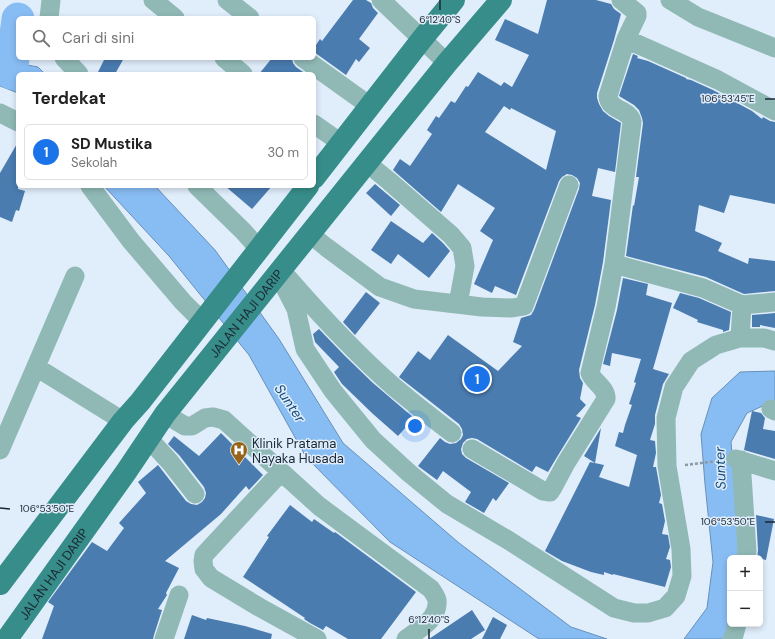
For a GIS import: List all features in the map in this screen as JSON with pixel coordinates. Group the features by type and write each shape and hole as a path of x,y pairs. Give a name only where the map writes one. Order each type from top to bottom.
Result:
{"main road":[{"path":"316,175 454,0"},
{"name":"JALAN HAJI DARIP","path":"7,639 126,472 165,414 447,63 501,0"},
{"path":"386,85 412,107"},
{"path":"0,584 123,421 140,402 306,188"}],"street":[{"path":"49,16 52,0"},
{"path":"153,0 173,16"},
{"path":"227,0 247,16"},
{"path":"381,0 447,63"},
{"path":"472,449 543,491 550,492 566,463 606,399 606,395 592,378 590,373 606,307 614,264 632,122 630,116 611,105 608,101 608,96 626,39 637,14 621,0"},
{"path":"670,0 698,18 775,48"},
{"path":"626,39 718,80 775,111"},
{"path":"66,60 77,72"},
{"path":"226,60 241,72"},
{"path":"306,60 370,106"},
{"path":"0,113 16,121"},
{"path":"316,125 341,143"},
{"path":"367,163 452,235 462,248 465,266 458,304"},
{"path":"310,234 380,287 414,299 482,307 512,308 524,306 569,185"},
{"path":"91,188 131,241 183,302 206,318"},
{"path":"199,188 243,231 259,249"},
{"path":"614,264 703,288 742,305 775,302"},
{"path":"0,450 75,276"},
{"path":"275,278 296,309 305,349 333,391 373,440 409,473 447,504 508,540 614,608 634,614 648,613 665,608 676,596 682,576 681,549 667,466 666,418 674,387 691,361 716,345 740,338 764,338 775,341"},
{"path":"275,278 308,301 365,360 394,387 452,433"},
{"path":"740,338 742,305"},
{"path":"36,367 123,421"},
{"path":"165,414 185,426 192,426 205,418 213,417 224,420 319,506 431,589 437,599 436,611 430,619 406,639"},
{"path":"148,439 170,462 195,494"},
{"path":"746,555 739,459 775,471"},
{"path":"281,472 204,554 204,568 211,578 317,639"},
{"path":"164,639 179,595"},
{"path":"732,639 736,627"}],"path":[{"path":"692,464 739,459"}],"water":[{"path":"0,60 38,67 43,72 16,72 16,92 0,86"},
{"name":"Sunter","path":"106,188 157,188 215,250 279,339 343,443 459,543 571,627 607,639 539,639 390,542 306,457 249,355 169,256"},
{"name":"Sunter","path":"775,371 775,407 765,405 747,413 731,442 742,555 727,555 727,627 729,627 726,639 684,639 707,608 713,562 701,434 712,398 740,372"}],"building":[{"path":"353,0 366,0 371,3 373,8 378,13 359,39 370,48 359,62 356,59 346,75 316,53 316,45 320,39 322,41"},
{"path":"547,0 596,0 611,4 614,9 621,14 597,93 597,98 603,111 621,123 615,172 598,168 592,196 611,200 603,262 595,305 579,370 580,378 583,383 580,399 586,405 576,416 581,418 548,472 536,466 532,472 477,439 467,439 463,443 461,449 462,454 466,458 509,483 496,501 493,498 484,513 465,502 471,492 443,471 437,480 418,466 440,438 450,444 456,443 463,435 462,429 459,424 399,377 418,351 430,360 448,335 498,371 522,346 513,342 521,318 531,315 534,310 580,183 577,178 567,174 559,181 516,295 495,286 492,293 474,284 493,240 480,231 495,208 458,184 441,212 393,170 400,159 410,166 432,134 427,130 436,116 439,118 451,101 455,103 466,86 468,87 478,72 501,86 504,82 512,87 529,55 495,40 505,19 538,34","holes":["504,106 510,110 511,108 556,131 546,170 485,132"]},
{"path":"633,54 638,56 637,58 648,61 713,90 752,111 762,119 763,117 775,122 775,204 730,195 724,213 699,205 695,231 722,243 718,251 748,264 749,258 775,261 775,291 744,294 706,277 626,256 633,205 634,206 639,177 636,177 643,123 639,110 634,105 619,96"},
{"path":"104,60 123,60 116,72 98,72"},
{"path":"270,60 292,60 296,67 303,72 261,72"},
{"path":"16,145 16,188 25,191 19,211 16,210 12,222 0,217 0,173"},
{"path":"375,184 400,205 391,216 366,193"},
{"path":"227,188 270,188 252,209"},
{"path":"391,221 423,243 432,233 450,251 429,278 398,254 391,264 371,250"},
{"path":"623,278 648,284 646,295 672,303 653,369 669,374 663,384 655,415 655,424 650,440 655,441 656,453 653,467 656,467 661,495 659,503 662,504 665,521 662,534 668,535 670,547 666,559 670,560 671,567 665,587 604,572 604,575 591,572 562,561 545,551 590,462 604,465 599,477 629,487 637,455 615,446 619,432 623,433 632,405 629,404 636,383 634,382 641,359 612,353 610,366 603,364 617,310"},
{"path":"366,292 380,303 355,335 343,322"},
{"path":"680,293 699,298 731,312 729,330 723,332 723,330 697,322 698,320 673,308"},
{"path":"775,313 775,328 760,325 760,327 752,327 752,315"},
{"path":"319,329 373,383 414,418 398,436 342,384 334,372 339,367 315,342 313,334"},
{"path":"752,411 761,413 765,418 763,429 775,431 775,459 744,450"},
{"path":"601,428 595,463 584,456"},
{"path":"221,433 263,475 249,490 246,486 221,514 165,561 179,568 166,593 167,595 158,609 162,610 153,639 42,639 54,606 48,602 92,542 107,551 124,528 119,523 146,493 138,482 158,465 186,501 197,505 205,498 206,493 204,487 179,455 168,444 174,436 199,456"},
{"path":"290,505 312,522 314,519 334,533 335,532 416,592 381,639 348,639 326,626 323,630 310,623 304,619 305,618 243,577 269,537 267,536"},
{"path":"756,515 774,519 766,560 763,559 763,555 757,555"},
{"path":"472,610 485,630 471,639 429,639"},
{"path":"192,615 206,620 207,618 245,626 272,634 271,639 184,639"},
{"path":"493,617 507,625 500,639 482,639"}],"waterway":[{"path":"11,73 16,34"}],"place":[{"name":"SD Mustika","path":"477,379"},
{"name":"Klinik Pratama Nayaka Husada","path":"239,465"}]}
